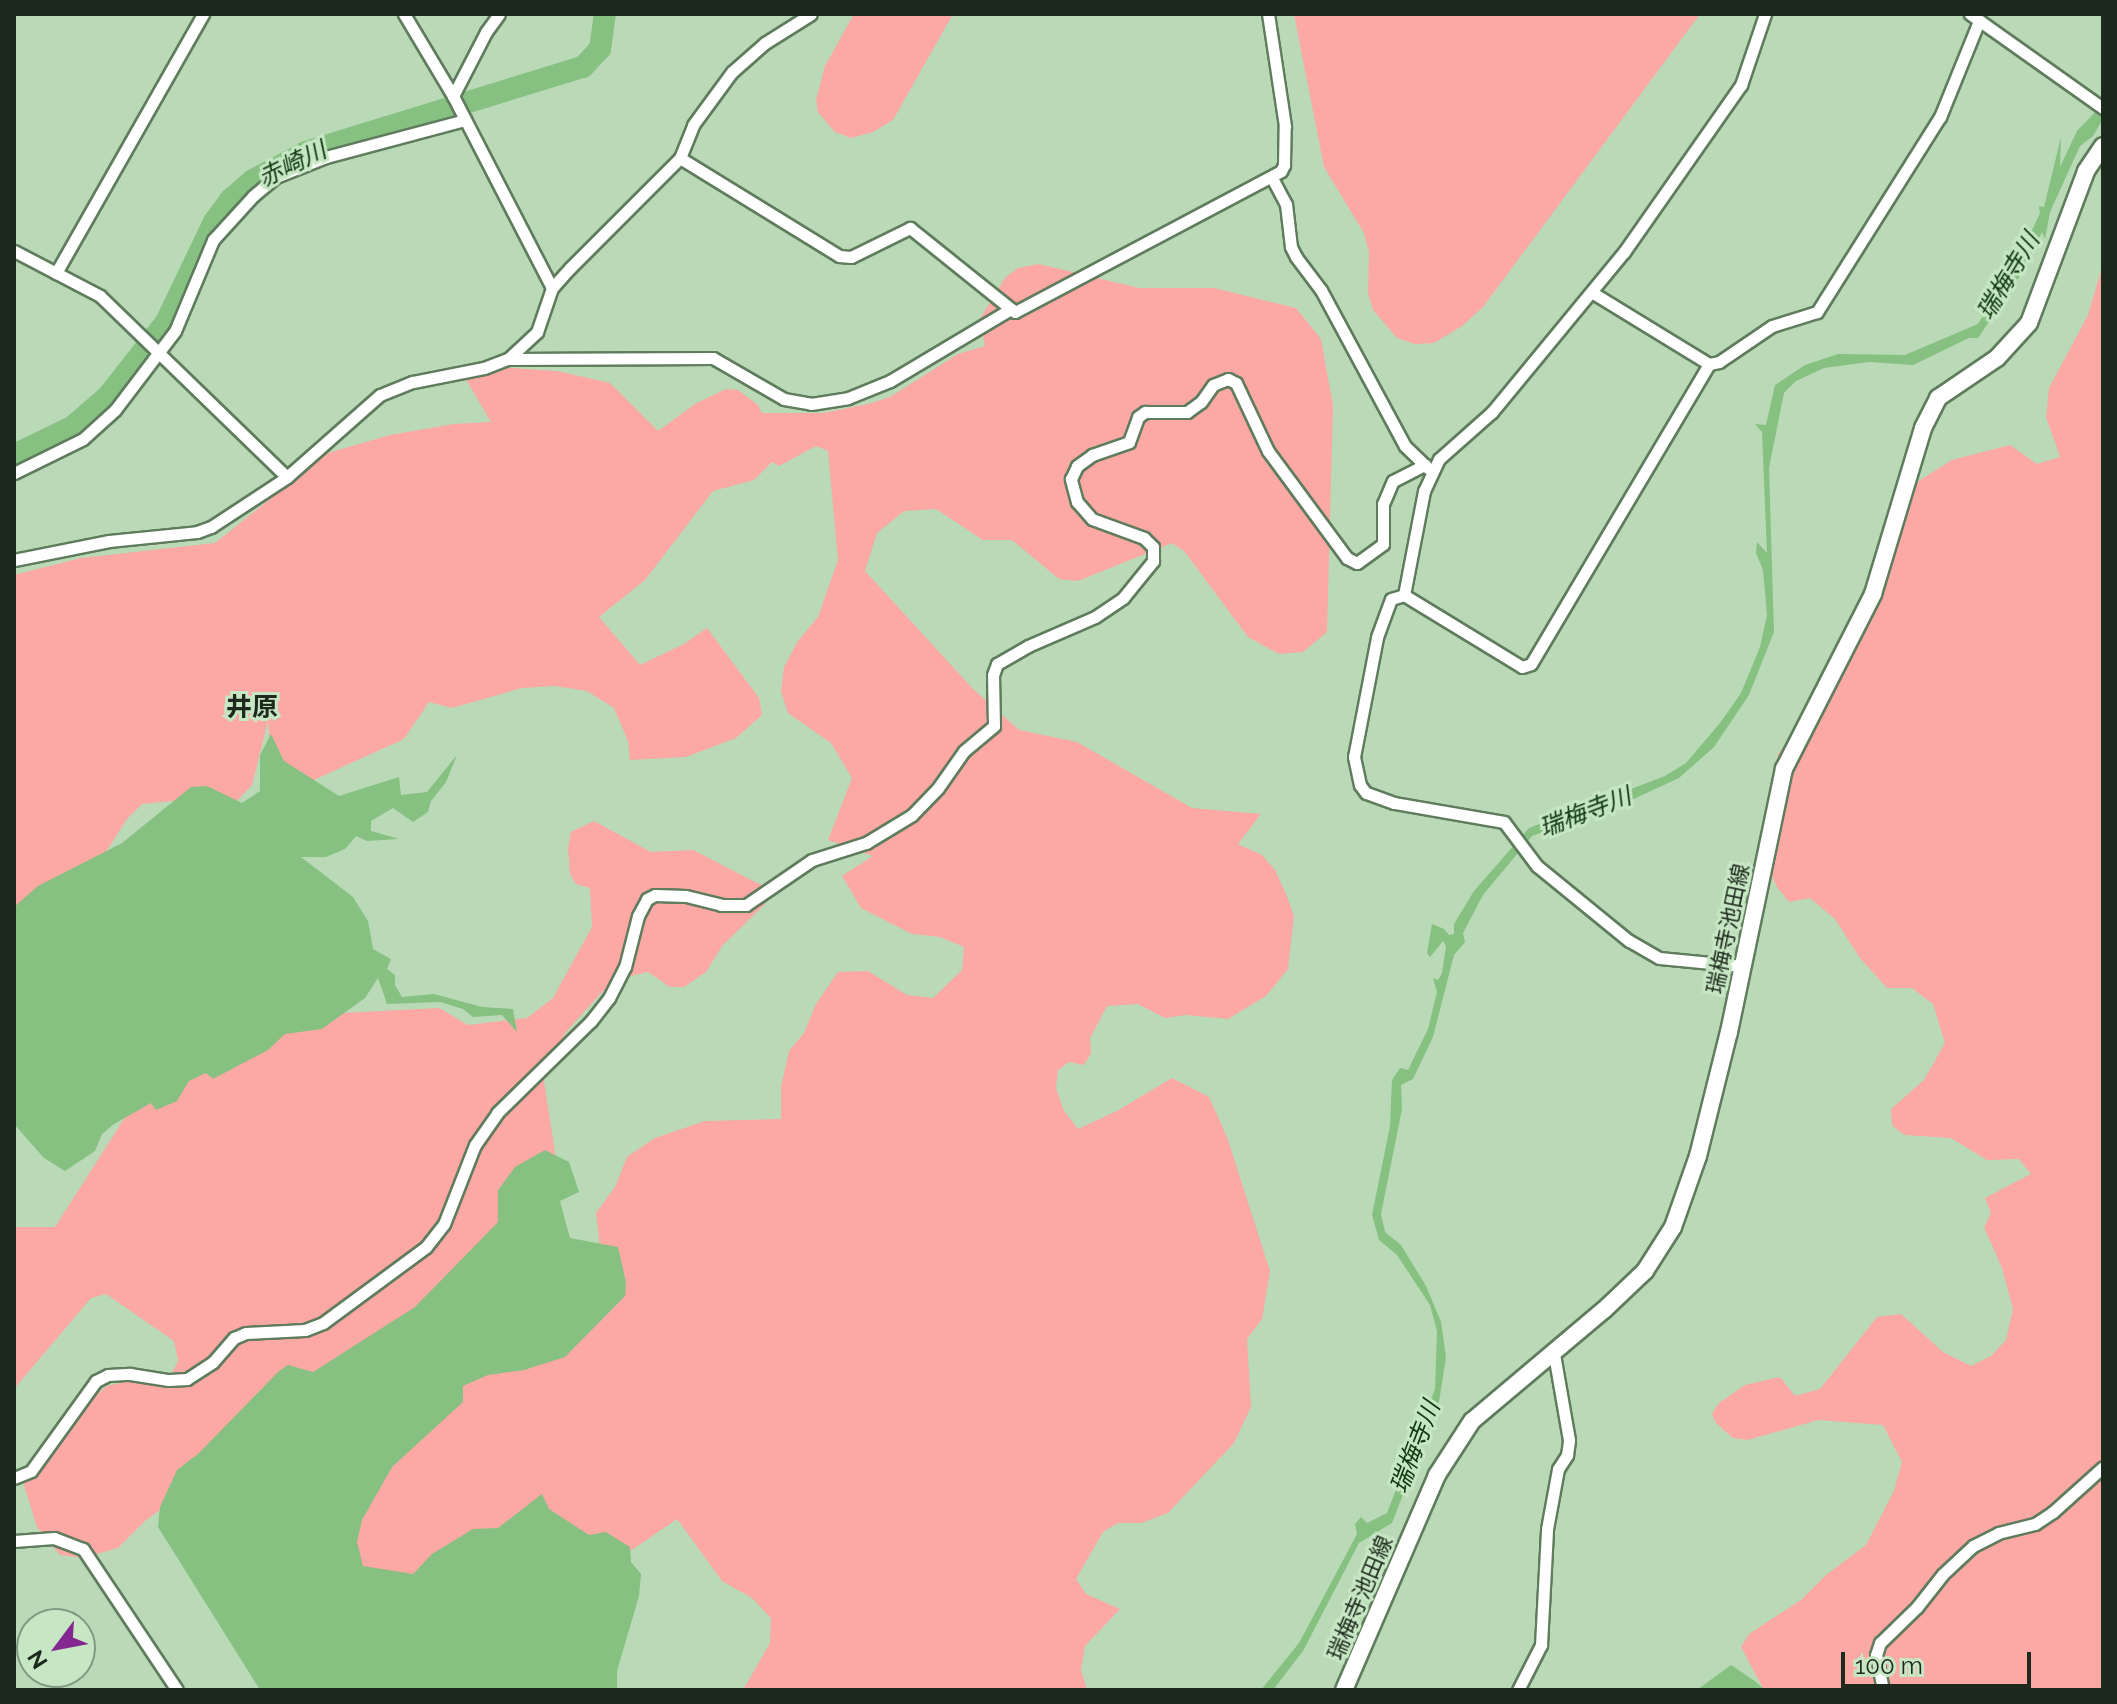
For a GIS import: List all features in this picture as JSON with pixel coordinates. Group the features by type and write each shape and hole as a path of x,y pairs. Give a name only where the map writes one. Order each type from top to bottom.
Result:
{"main road":[{"name":"瑞梅寺池田線","path":"1344,1690 1437,1475 1472,1421 1554,1354 1645,1271 1673,1227 1698,1156 1784,769 1873,594 1923,428 1938,398 1997,358 2029,323 2086,171 2103,146"}],"street":[{"path":"56,273 203,14"},
{"path":"404,14 453,96 552,288"},
{"path":"453,96 486,32 499,14"},
{"path":"508,359 537,332 552,288 680,158 693,125 732,72 765,43 811,14"},
{"path":"680,158 839,256 851,257 910,228 1015,312 1272,178 1284,165 1285,126 1268,14"},
{"path":"14,1478 31,1471 96,1381 108,1375 130,1374 169,1380 187,1379 213,1362 234,1338 246,1333 305,1330 323,1323 426,1247 444,1224 475,1145 497,1113 591,1021 609,998 625,967 638,916 647,899 655,895 686,896 721,905 746,905 812,860 866,843 912,815 938,788 964,751 994,726 993,675 997,664 1028,646 1095,617 1123,598 1153,561 1153,547 1144,538 1092,519 1077,502 1071,479 1077,466 1092,455 1129,442 1138,417 1145,412 1167,415 1187,412 1201,402 1213,385 1228,379 1236,383 1268,451 1347,558 1357,563 1383,544 1383,504 1393,481 1428,468 1492,412 1593,293 1737,93 1765,14"},
{"path":"1593,293 1709,364 1719,362 1772,326 1817,312 1940,117 1975,17 2103,108"},
{"path":"14,473 83,439 115,410 175,331 213,240 253,196 276,177 326,157 465,120"},
{"path":"1272,178 1286,204 1296,257 1321,290 1405,446 1428,468"},
{"path":"14,251 100,296 287,477"},
{"path":"14,560 109,541 197,532 211,527 287,477 380,395 413,382 484,368 508,359 713,358 784,399 811,404 848,398 890,381 1011,309"},
{"path":"1709,364 1531,664 1522,667 1404,595 1391,599 1377,637 1354,757 1360,785 1366,793 1394,803 1504,822 1531,859 1605,923 1659,958 1742,966"},
{"path":"1404,595 1428,468"},
{"path":"1518,1690 1541,1645 1547,1529 1558,1469 1567,1455 1569,1440 1554,1354"},
{"path":"1883,1690 1876,1655 1880,1643 1917,1607 1943,1574 1973,1546 1998,1533 2035,1524 2053,1512 2103,1467"},
{"path":"14,1541 54,1538 83,1549 177,1690"}],"shaded area":[{"path":"854,14 953,14 893,120 873,132 851,138 835,132 818,112 816,100 825,66"},
{"path":"1294,14 1700,14 1483,307 1462,326 1434,343 1415,344 1397,338 1373,310 1368,293 1369,252 1364,233 1324,167"},
{"path":"1039,264 1139,288 1214,288 1296,308 1321,339 1333,405 1327,632 1303,652 1279,654 1248,637 1184,551 1172,543 1078,581 1059,579 1012,540 983,540 936,509 904,511 877,533 865,571 973,689 1019,730 1077,742 1192,808 1261,814 1238,844 1262,855 1275,870 1286,894 1294,916 1288,969 1266,996 1228,1019 1186,1015 1165,1018 1138,1004 1107,1006 1090,1038 1091,1053 1084,1065 1069,1062 1058,1070 1056,1088 1064,1111 1078,1129 1117,1111 1172,1078 1209,1097 1227,1137 1270,1271 1262,1319 1247,1339 1251,1407 1234,1443 1168,1513 1141,1523 1118,1523 1103,1532 1076,1579 1086,1594 1120,1609 1085,1646 1081,1670 1087,1690 743,1690 770,1643 771,1618 752,1598 722,1581 677,1519 610,1565 395,1594 347,1568 346,1508 446,1376 605,1290 596,1213 615,1187 627,1157 655,1138 705,1121 781,1119 781,1087 789,1051 804,1033 816,1004 838,972 868,971 907,995 933,998 962,970 964,947 940,937 912,934 861,908 842,876 873,856 828,840 852,778 831,743 788,713 781,691 784,667 798,641 818,617 838,560 828,451 816,446 779,466 772,462 754,480 713,491 645,580 599,617 640,665 684,644 707,628 759,698 762,715 736,738 686,757 630,760 628,741 614,708 587,691 555,686 522,688 452,708 429,702 404,739 305,784 271,756 268,721 252,785 226,812 202,798 142,804 127,819 102,858 14,920 14,575 81,558 215,543 328,453 390,435 454,424 491,422 464,376 495,367 557,371 610,383 658,431 695,404 726,389 738,390 758,405 762,413 823,413 868,404 890,397 958,354 985,346 980,319 1005,278 1018,268"},
{"path":"2103,264 2103,1690 1764,1690 1741,1647 1749,1634 1801,1600 1826,1575 1866,1545 1894,1491 1902,1462 1883,1425 1818,1420 1748,1440 1733,1438 1716,1423 1712,1414 1719,1403 1745,1385 1780,1377 1795,1396 1820,1389 1877,1317 1901,1314 1943,1352 1971,1366 1991,1356 2006,1340 2013,1309 2002,1268 1984,1227 1991,1213 1985,1198 2031,1174 2019,1159 1987,1160 1951,1138 1904,1135 1892,1125 1891,1109 1924,1080 1945,1043 1933,1004 1912,988 1887,988 1860,958 1835,919 1810,898 1789,902 1777,887 1771,874 1778,754 1853,655 1914,484 1952,460 2010,445 2037,464 2060,457 2046,417 2049,388 2088,315"},
{"path":"594,821 651,852 693,850 763,886 765,904 722,946 706,972 684,987 670,987 648,972 630,976 603,991 565,1033 543,1075 558,1172 443,1296 145,1521 118,1548 83,1558 60,1555 37,1527 24,1485 40,1450 61,1420 86,1406 106,1386 172,1373 178,1361 174,1341 106,1294 91,1298 14,1389 14,1227 55,1227 147,1083 324,1014 439,1008 468,1025 527,1018 553,998 592,927 590,888 576,884 570,874 568,848 571,832"}],"water":[{"name":"瑞梅寺川","path":"2103,104 2103,119 2093,136 2080,146 2050,212 2045,239 2042,232 2024,270 1978,338 1969,338 1913,365 1869,362 1824,368 1796,381 1784,393 1769,468 1774,632 1749,695 1714,747 1679,778 1625,803 1532,836 1483,895 1463,933 1465,942 1454,955 1433,1037 1413,1079 1401,1085 1402,1109 1381,1214 1385,1232 1401,1245 1426,1286 1441,1322 1446,1357 1439,1402 1392,1523 1359,1543 1303,1651 1273,1690 1261,1690 1299,1643 1357,1534 1355,1524 1361,1517 1367,1523 1387,1513 1435,1389 1437,1331 1430,1305 1397,1255 1379,1240 1372,1215 1390,1126 1392,1080 1400,1068 1408,1070 1428,1029 1437,992 1433,978 1438,980 1442,973 1446,946 1443,941 1430,957 1427,953 1432,924 1449,935 1454,934 1454,924 1474,891 1529,828 1665,776 1686,763 1720,723 1741,693 1760,647 1767,615 1763,570 1756,553 1757,542 1767,553 1762,432 1755,424 1766,425 1775,385 1805,365 1838,354 1905,355 1978,324 2019,258 2040,213 2039,206 2044,207 2061,137 2060,167 2077,131"},
{"path":"271,734 284,761 339,796 399,777 401,795 427,792 457,755 446,782 431,801 428,812 413,822 393,808 371,821 371,831 399,839 367,841 356,836 345,849 326,857 301,857 353,897 368,921 373,949 391,959 387,969 395,975 395,985 402,997 434,994 482,1007 513,1009 517,1032 502,1015 473,1017 463,1009 440,1002 387,1004 378,978 365,998 322,1029 285,1034 268,1050 213,1079 206,1073 189,1081 177,1101 156,1110 151,1103 114,1124 102,1134 95,1151 65,1171 44,1158 14,1124 14,907 38,886 122,843 191,787 207,786 242,803 260,791 260,755"},
{"path":"545,1150 569,1162 579,1192 560,1201 570,1238 618,1247 626,1282 625,1296 565,1357 524,1370 488,1375 463,1386 463,1402 392,1467 362,1520 357,1542 363,1566 413,1574 432,1554 473,1529 498,1528 542,1494 549,1509 589,1535 606,1532 630,1547 631,1562 641,1574 639,1596 617,1671 617,1690 260,1690 158,1527 160,1507 177,1470 199,1453 279,1371 288,1365 313,1372 415,1307 498,1222 498,1190 515,1167"},
{"path":"1731,1665 1765,1690 1697,1690"}],"waterway":[{"name":"赤崎川","path":"14,455 72,427 108,396 166,322 214,222 231,199 253,180 306,152 583,67 600,49 605,14"}],"district":[{"name":"井原","path":"252,708"}]}
